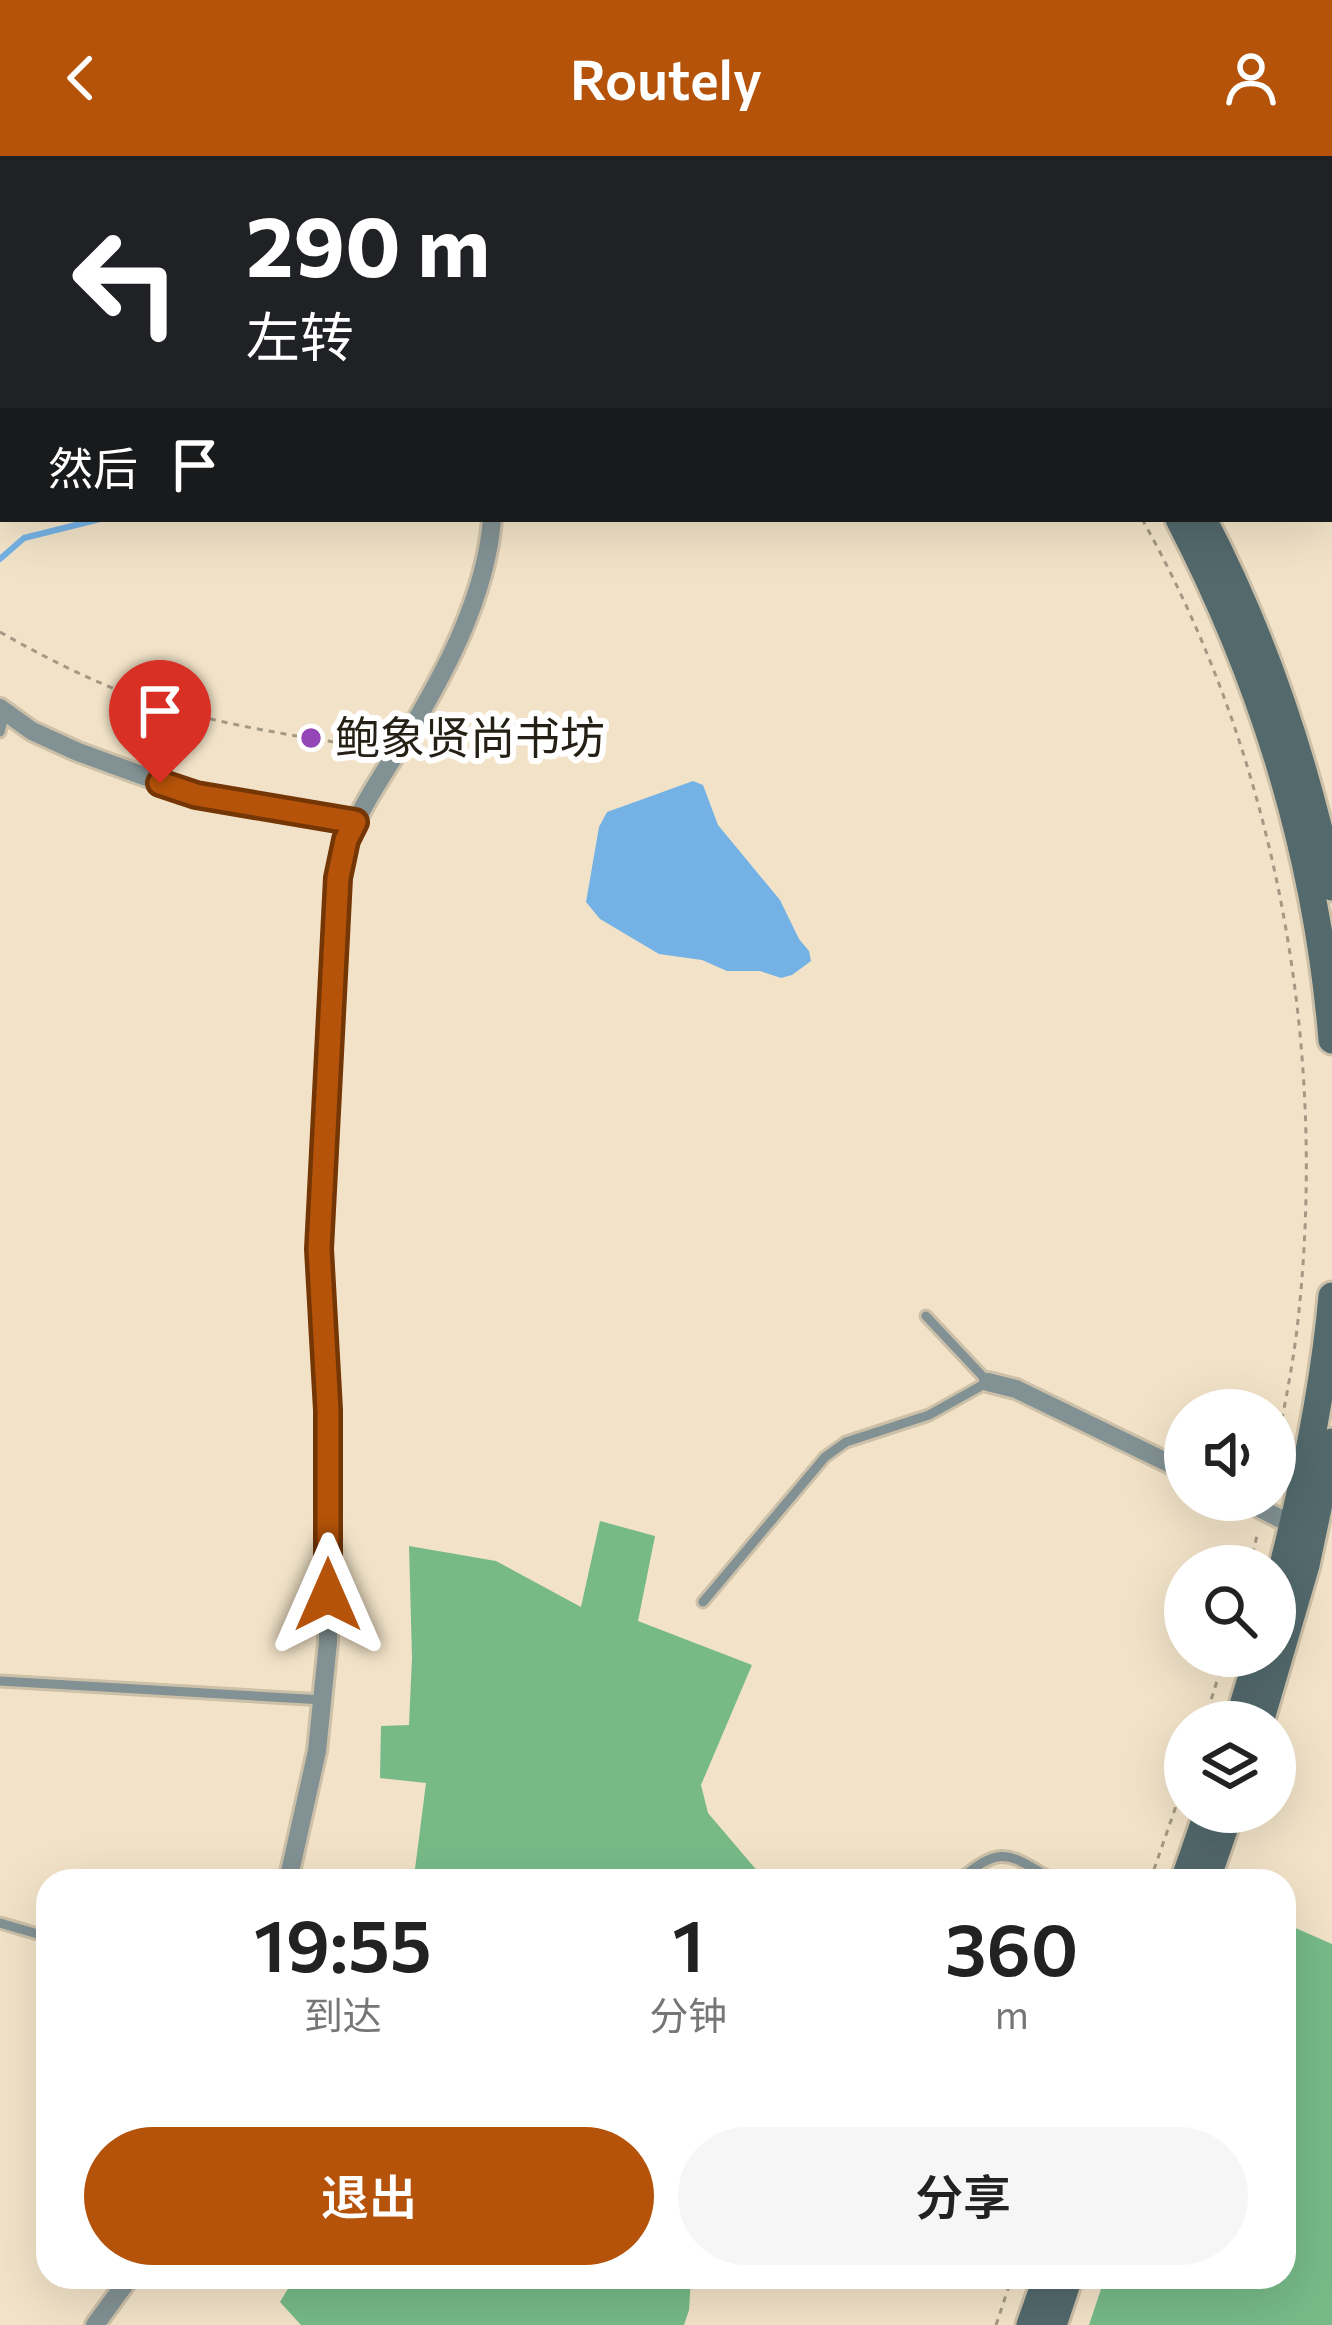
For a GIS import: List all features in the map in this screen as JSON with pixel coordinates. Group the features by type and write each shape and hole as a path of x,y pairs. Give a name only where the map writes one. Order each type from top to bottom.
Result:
{"main road":[{"path":"1180,522 1241,650 1275,748 1314,904 1332,1040"},
{"path":"1204,522 1279,691 1332,887"},
{"path":"1288,1545 1316,1412 1332,1296"},
{"path":"1266,1701 1306,1565 1332,1442"},
{"path":"1188,1869 1201,1833"},
{"path":"1210,1869 1223,1833"},
{"path":"1030,2325 1043,2289"},
{"path":"1053,2325 1065,2289"}],"street":[{"path":"291,1869 317,1751 328,1642 328,1410 319,1249 338,878 346,840 424,707 475,602 492,522"},
{"path":"2,717 78,752 196,795 355,822"},
{"path":"988,1382 1016,1388 1164,1462"},
{"path":"1285,1521 1293,1525"},
{"path":"95,2325 121,2289"}],"lane":[{"path":"703,1602 825,1457 846,1442 929,1414 988,1382 926,1316"},
{"path":"0,1681 324,1700"},
{"path":"972,1869 999,1855 1034,1869"},
{"path":"0,1923 36,1933"}],"path":[{"path":"1144,522 1193,619 1228,709 1267,841 1292,962 1303,1078 1304,1235 1286,1389"},
{"path":"0,632 82,675 160,705 228,723 396,753"},
{"path":"1154,1869 1167,1833"},
{"path":"996,2325 1008,2289"}],"green space":[{"path":"600,1521 655,1536 638,1621 752,1665 701,1785 708,1813 756,1869 415,1869 426,1783 380,1778 381,1726 409,1725 409,1546 496,1561 581,1607"},
{"path":"1296,1928 1332,1944 1332,2325 1089,2325 1101,2289 1296,2289"},
{"path":"288,2289 690,2289 684,2325 301,2325 280,2302"}],"water":[{"path":"693,781 703,785 718,825 780,900 809,951 811,961 792,975 781,978 760,971 727,971 702,960 659,954 600,919 586,902 599,827 607,812"}],"waterway":[{"path":"0,559 24,538 88,522"}],"place":[{"name":"鲍象贤尚书坊","path":"311,738"}],"route":[{"path":"160,783 196,795 355,822 338,878 319,1249 328,1410 328,1595"}]}
